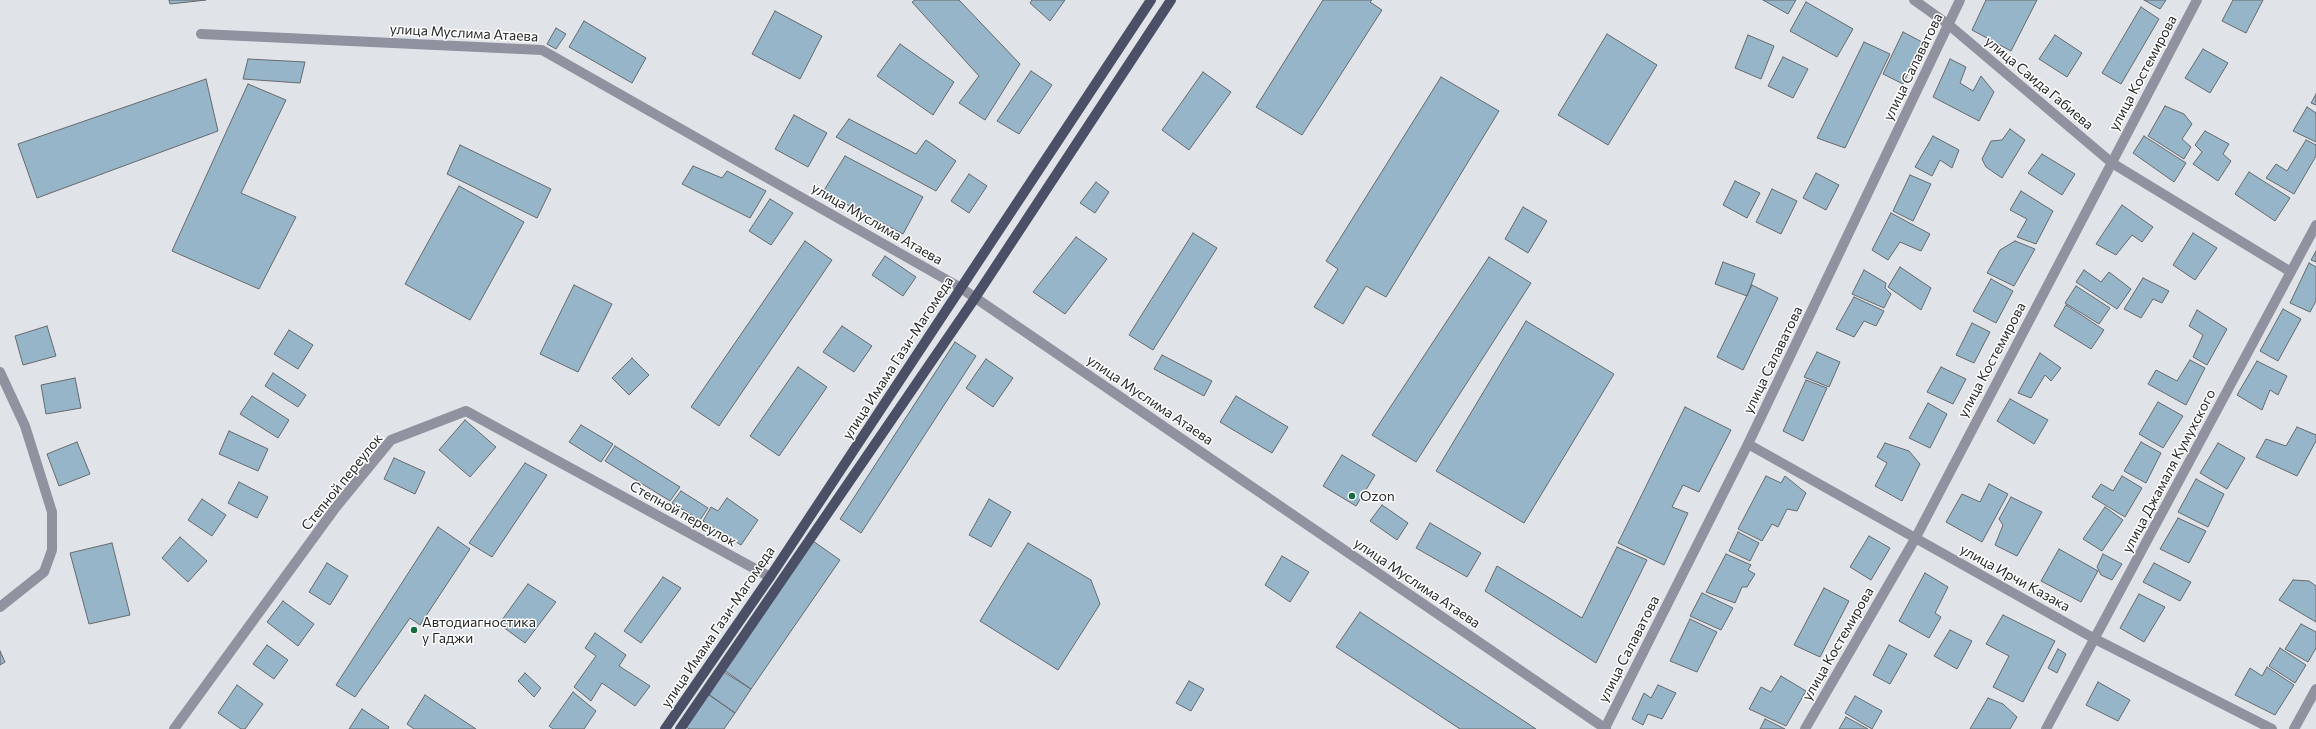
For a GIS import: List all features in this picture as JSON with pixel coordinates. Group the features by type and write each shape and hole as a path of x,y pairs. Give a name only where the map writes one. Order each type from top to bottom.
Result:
{"main road":[{"name":"улица Имама Гази-Магомеда","path":"665,729 770,577 1151,0"},
{"path":"680,729 975,298 1171,0"}],"street":[{"name":"улица Саида Габиева","path":"1914,0 1949,25 2112,164 2291,272"},
{"name":"улица Салаватова","path":"1605,729 1748,444 1960,0"},
{"name":"улица Костемирова","path":"1805,729 1914,539 2197,0"},
{"name":"улица Муслима Атаева","path":"201,34 542,50 961,288 1605,729"},
{"name":"улица Джамаля Кумухского","path":"2046,729 2316,225"},
{"path":"0,372 25,426 52,512 52,550 44,572 0,607"},
{"name":"Степной переулок","path":"174,729 336,507 391,440 466,411 770,577"},
{"name":"улица Ирчи Казака","path":"1748,444 1914,539 2095,639 2272,729"},
{"path":"2294,729 2316,689"}],"building":[{"path":"169,0 206,0 170,4"},
{"path":"915,0 959,0 1020,64 985,120 959,103 979,76 912,2"},
{"path":"1032,0 1065,0 1050,21 1030,3"},
{"path":"1323,0 1372,0 1370,2 1382,10 1302,135 1256,107"},
{"path":"1763,0 1796,0 1788,14"},
{"path":"1986,0 2037,0 2011,51 1972,30"},
{"path":"2144,0 2166,0 2160,9"},
{"path":"2233,0 2263,0 2246,33 2222,21"},
{"path":"1806,2 1853,29 1837,57 1790,31"},
{"path":"2141,7 2159,19 2121,84 2102,73"},
{"path":"775,11 822,36 800,79 752,54"},
{"path":"584,21 646,58 632,83 569,47"},
{"path":"556,28 566,34 556,49 547,44"},
{"path":"1903,32 1922,42 1903,84 1883,74"},
{"path":"1607,34 1657,65 1608,145 1558,115"},
{"path":"1748,35 1774,46 1761,79 1735,68"},
{"path":"2055,35 2082,53 2067,77 2039,59"},
{"path":"1864,42 1890,54 1845,148 1817,138"},
{"path":"900,44 954,82 933,115 877,76"},
{"path":"2203,49 2228,63 2210,93 2185,78"},
{"path":"1783,57 1808,69 1793,98 1768,86"},
{"path":"248,59 305,62 300,83 243,79"},
{"path":"1950,59 1966,67 1960,83 1973,91 1981,76 1994,92 1979,121 1933,97"},
{"path":"1031,71 1052,85 1019,134 997,121"},
{"path":"1203,72 1231,92 1189,150 1162,130"},
{"path":"1441,77 1499,111 1386,297 1366,286 1343,324 1314,307 1338,269 1326,261"},
{"path":"206,79 218,131 37,198 18,144"},
{"path":"248,84 286,100 241,193 296,217 259,289 172,251"},
{"path":"2316,94 2316,105 2311,103"},
{"path":"2165,106 2184,114 2192,124 2182,139 2191,147 2184,159 2148,136"},
{"path":"2307,107 2316,113 2316,142 2293,131"},
{"path":"794,115 827,133 808,167 775,149"},
{"path":"849,119 916,154 926,140 956,161 936,191 836,137"},
{"path":"2010,129 2025,140 2002,178 1986,167 1982,159 1991,141 2002,140"},
{"path":"2205,131 2229,144 2223,154 2231,161 2218,181 2193,164 2202,152 2195,145"},
{"path":"1933,136 1959,150 1952,168 1940,160 1932,176 1915,167"},
{"path":"2144,136 2186,163 2174,182 2133,153"},
{"path":"2306,140 2316,145 2316,156 2294,194 2266,178 2276,164 2287,171"},
{"path":"460,145 551,189 537,218 447,174"},
{"path":"2042,154 2075,174 2062,195 2028,173"},
{"path":"845,156 923,197 903,234 823,192"},
{"path":"693,166 722,178 727,171 766,191 750,218 682,184"},
{"path":"2249,172 2290,198 2275,221 2235,194"},
{"path":"1816,173 1839,185 1826,210 1803,198"},
{"path":"969,174 987,186 969,213 951,201"},
{"path":"1910,175 1931,184 1913,221 1893,211"},
{"path":"1735,181 1760,193 1747,218 1723,205"},
{"path":"1096,182 1109,192 1095,213 1080,203"},
{"path":"459,186 524,222 470,320 405,284"},
{"path":"1772,189 1797,201 1781,234 1756,222"},
{"path":"2021,191 2053,211 2036,244 2017,237 2027,219 2010,210"},
{"path":"770,199 793,213 771,245 749,231"},
{"path":"2122,205 2153,227 2142,242 2132,235 2116,255 2096,244"},
{"path":"1523,207 1547,221 1528,253 1505,239"},
{"path":"1891,213 1930,234 1921,251 1900,242 1888,260 1872,250"},
{"path":"1193,233 1217,248 1153,350 1129,335"},
{"path":"2193,233 2217,248 2195,280 2173,265"},
{"path":"1076,237 1107,259 1065,314 1033,292"},
{"path":"805,241 832,260 719,426 691,407"},
{"path":"2015,241 2035,249 2014,286 1987,273 2000,250"},
{"path":"2316,251 2316,262 2311,260"},
{"path":"885,256 916,277 903,296 872,275"},
{"path":"1489,257 1531,283 1416,462 1372,435"},
{"path":"1723,262 1755,274 1747,296 1715,284"},
{"path":"2309,263 2316,267 2316,301 2310,312 2290,303"},
{"path":"1900,267 1931,288 1921,310 1888,287"},
{"path":"1864,270 1886,283 1885,288 1891,294 1884,308 1852,294"},
{"path":"2084,270 2101,282 2109,272 2131,289 2117,309 2076,282"},
{"path":"2143,278 2169,291 2162,303 2153,299 2141,318 2124,309"},
{"path":"1991,279 2013,291 1996,323 1973,311"},
{"path":"574,285 612,304 578,372 540,354"},
{"path":"1752,285 1778,298 1743,370 1717,357"},
{"path":"2076,286 2110,308 2099,324 2065,303"},
{"path":"1854,297 1884,311 1876,326 1864,321 1854,337 1836,329"},
{"path":"2066,305 2104,330 2091,349 2054,326"},
{"path":"2283,309 2301,319 2278,361 2260,351"},
{"path":"2197,310 2227,329 2207,365 2193,357 2203,335 2189,326"},
{"path":"1526,321 1614,374 1524,523 1436,471"},
{"path":"1972,323 1990,332 1974,363 1956,355"},
{"path":"47,326 56,356 23,365 15,336"},
{"path":"842,326 872,346 854,372 823,352"},
{"path":"289,330 313,345 298,369 274,354"},
{"path":"955,342 976,356 861,533 840,519"},
{"path":"1817,352 1840,362 1829,387 1804,377"},
{"path":"2040,353 2061,368 2051,381 2045,375 2031,398 2018,393"},
{"path":"1162,355 1212,381 1204,396 1154,369"},
{"path":"632,358 649,375 629,395 612,378"},
{"path":"986,359 1013,378 993,407 966,388"},
{"path":"2190,360 2205,368 2186,405 2148,384 2156,370 2177,381"},
{"path":"2257,361 2287,376 2278,395 2270,390 2262,410 2237,395"},
{"path":"798,367 827,387 779,456 750,436"},
{"path":"1941,367 1966,379 1953,404 1927,392"},
{"path":"273,373 306,395 298,407 265,386"},
{"path":"75,378 81,408 46,414 41,385"},
{"path":"1806,380 1827,388 1803,441 1783,431"},
{"path":"252,396 289,420 278,438 240,414"},
{"path":"1236,396 1288,427 1272,453 1220,422"},
{"path":"2010,399 2048,420 2034,444 1997,421"},
{"path":"2158,402 2183,416 2163,448 2139,434"},
{"path":"1928,403 1947,414 1930,448 1909,438"},
{"path":"1685,407 1731,430 1699,492 1683,485 1672,507 1688,513 1664,565 1618,543"},
{"path":"465,420 496,447 470,477 439,450"},
{"path":"581,425 613,444 601,462 569,442"},
{"path":"2297,427 2316,435 2316,441 2297,476 2256,457 2266,439 2286,446"},
{"path":"229,431 268,449 258,471 219,454"},
{"path":"77,442 90,474 59,486 47,454"},
{"path":"2141,442 2161,453 2146,483 2124,471"},
{"path":"1885,443 1909,451 1920,464 1902,501 1875,486 1887,463 1877,457"},
{"path":"2218,443 2245,458 2227,489 2200,473"},
{"path":"615,446 680,487 670,501 605,461"},
{"path":"1342,455 1375,475 1356,506 1323,486"},
{"path":"394,458 425,472 415,494 384,479"},
{"path":"525,463 547,475 492,557 469,543"},
{"path":"1766,476 1781,483 1785,476 1806,493 1797,511 1787,509 1778,527 1772,524 1762,541 1738,529"},
{"path":"2122,476 2142,488 2125,517 2092,497 2101,484 2113,491"},
{"path":"2196,479 2224,494 2208,527 2178,512"},
{"path":"239,482 268,497 257,518 228,503"},
{"path":"1989,484 2008,494 1982,542 1946,522 1962,494 1980,502"},
{"path":"681,491 708,508 700,520 672,503"},
{"path":"2011,497 2042,512 2017,556 1995,545 2003,525 1999,519"},
{"path":"727,498 758,520 741,545 703,521 711,507 718,511"},
{"path":"202,499 226,515 212,536 188,520"},
{"path":"989,499 1011,512 991,547 969,535"},
{"path":"1382,505 1408,523 1397,540 1370,521"},
{"path":"2105,507 2123,520 2102,551 2083,539"},
{"path":"2178,518 2206,531 2189,563 2160,549"},
{"path":"1430,523 1481,553 1467,577 1416,548"},
{"path":"438,527 470,549 420,625 410,618 355,697 336,685"},
{"path":"1738,532 1759,543 1750,561 1729,551"},
{"path":"1869,536 1890,548 1871,580 1850,567"},
{"path":"180,537 207,561 188,582 162,558"},
{"path":"813,541 840,560 751,689 724,670"},
{"path":"112,543 130,615 89,624 70,553"},
{"path":"1028,543 1091,580 1100,604 1058,670 980,621"},
{"path":"1617,547 1647,560 1596,663 1485,591 1497,566 1582,618"},
{"path":"2059,549 2098,571 2081,602 2041,581"},
{"path":"1726,554 1751,565 1748,570 1755,574 1747,587 1742,587 1735,603 1706,592"},
{"path":"2103,554 2122,564 2112,580 2101,575 2097,567"},
{"path":"1282,556 1309,572 1290,602 1265,585"},
{"path":"327,563 348,576 330,605 309,592"},
{"path":"2154,563 2191,582 2180,601 2143,582"},
{"path":"1925,573 1948,587 1935,613 1941,617 1929,638 1899,621"},
{"path":"663,577 681,588 641,643 624,631"},
{"path":"2293,580 2309,581 2316,586 2316,622 2279,600"},
{"path":"528,584 556,602 525,643 499,624"},
{"path":"1824,588 1849,601 1820,657 1794,645"},
{"path":"1702,593 1733,608 1721,630 1690,616"},
{"path":"2139,594 2165,607 2144,642 2120,628"},
{"path":"283,601 314,624 298,646 267,622"},
{"path":"1360,612 1536,729 1460,729 1336,647"},
{"path":"2003,615 2055,641 2023,702 1993,687 2009,656 1986,644"},
{"path":"1690,619 1717,632 1697,672 1670,661"},
{"path":"2301,624 2316,632 2316,648 2308,662 2285,649"},
{"path":"1950,630 1972,641 1957,669 1934,656"},
{"path":"595,633 626,655 619,666 650,686 635,706 602,683 591,701 574,687 596,656 585,648"},
{"path":"267,645 288,660 274,679 253,664"},
{"path":"1889,645 1907,654 1890,684 1873,675"},
{"path":"2280,648 2306,665 2295,683 2269,666"},
{"path":"2058,649 2066,654 2057,673 2048,668"},
{"path":"0,651 5,662 0,665"},
{"path":"2267,667 2294,685 2275,715 2235,695 2250,668 2262,676"},
{"path":"724,672 751,689 735,713 709,695"},
{"path":"525,673 541,688 534,697 518,681"},
{"path":"1781,676 1806,691 1786,726 1749,709 1761,687 1771,692"},
{"path":"1189,681 1204,689 1191,711 1176,703"},
{"path":"2098,682 2130,700 2118,721 2086,705"},
{"path":"237,685 263,704 245,729 241,729 218,713"},
{"path":"1658,685 1676,693 1662,719 1648,714 1643,725 1632,719 1644,693 1651,698"},
{"path":"573,692 596,711 584,729 553,729 549,726"},
{"path":"707,693 735,713 724,729 689,729 685,726"},
{"path":"425,695 476,729 414,729 407,724"},
{"path":"1855,696 1882,711 1872,729 1845,713"},
{"path":"1988,698 2003,704 2017,717 2010,729 1970,729"},
{"path":"362,709 389,727 388,729 349,729"},
{"path":"1846,717 1868,729 1839,729"},
{"path":"1765,719 1785,729 1760,729"}],"place":[{"name":"Ozon","path":"1352,496"},
{"name":"Автодиагностика у Гаджи","path":"414,630"}]}
